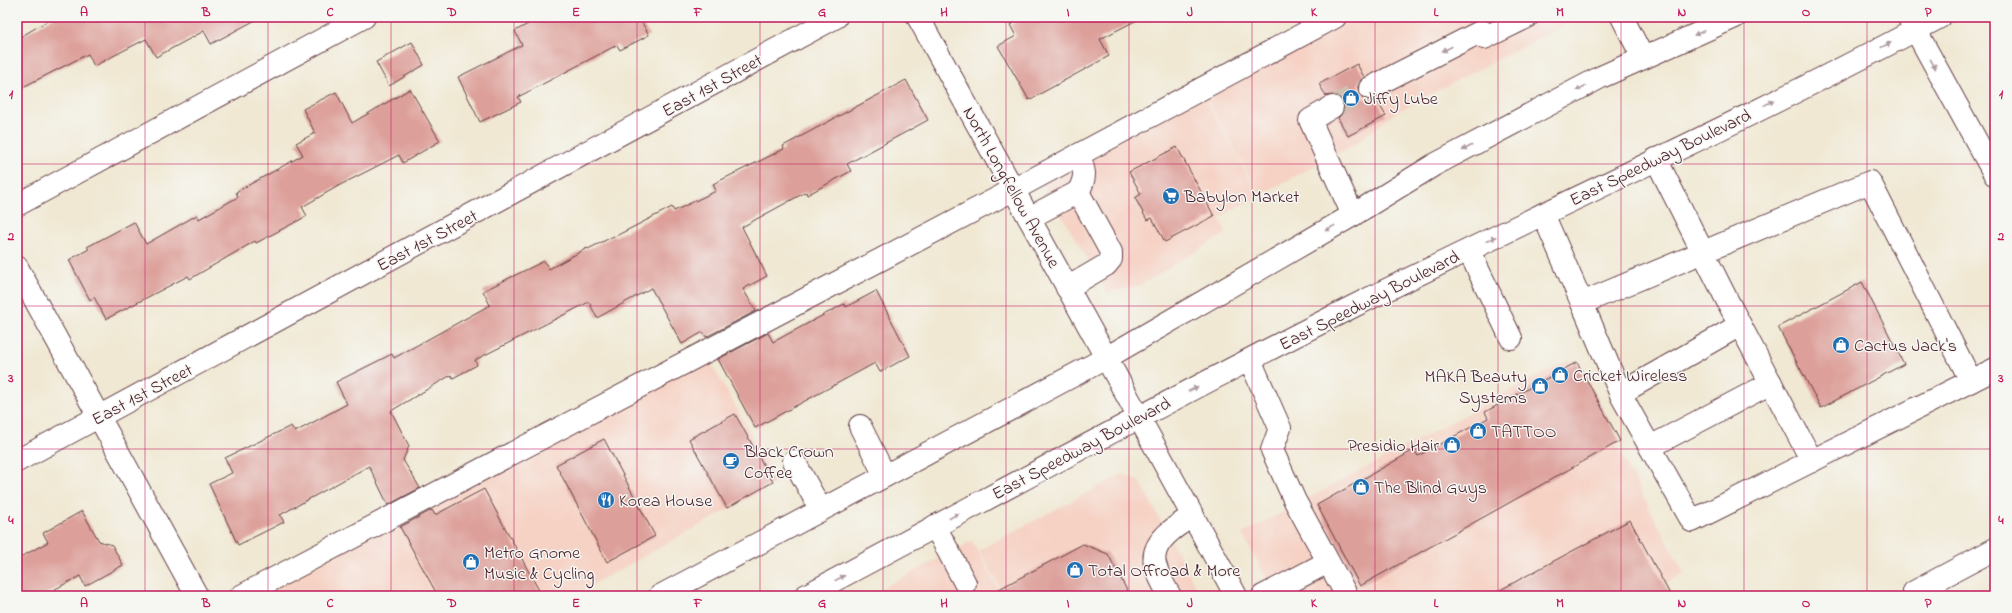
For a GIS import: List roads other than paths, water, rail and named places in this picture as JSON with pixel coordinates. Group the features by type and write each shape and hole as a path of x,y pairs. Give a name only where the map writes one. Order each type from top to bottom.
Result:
{"main road":[{"path":"17,205 364,17"},
{"name":"East 1st Street","path":"17,461 836,17"},
{"name":"North Longfellow Avenue","path":"918,17 1067,288 1140,416 1236,596"},
{"path":"240,596 1013,190 1335,17"},
{"path":"1370,88 1483,35 1527,17"},
{"path":"1622,17 1643,58"},
{"path":"660,596 1106,358 1353,215 1434,165 1601,77 1735,17"},
{"name":"East Speedway Boulevard","path":"805,596 1140,416 1469,250 1656,159 1912,24 1940,17"},
{"path":"1912,24 1995,175"},
{"path":"1332,107 1310,120 1353,215"},
{"path":"1029,218 1078,192 1084,182 1085,173 1078,155"},
{"path":"1656,159 1702,252 1812,461"},
{"path":"1582,303 1870,182 1971,381"},
{"path":"1067,288 1106,265 1110,259 1111,252 1078,192"},
{"path":"1543,214 1621,393 1692,521 1995,369"},
{"path":"1469,250 1511,338"},
{"path":"17,266 197,596"},
{"path":"1621,393 1740,325"},
{"path":"1250,360 1280,428 1272,450 1295,501 1347,596"},
{"path":"1650,447 1771,383"},
{"path":"860,426 885,476"},
{"path":"794,460 821,510"},
{"path":"1170,596 1155,563 1156,552 1164,536 1179,524 1194,516"},
{"path":"935,526 965,583"},
{"path":"1914,596 1914,592 1995,549"},
{"path":"1263,596 1328,562"}],"tunnel":[{"path":"1332,107 1370,88"}],"place":[{"name":"Jiffy Lube","path":"1351,98"},
{"name":"Babylon Market","path":"1171,196"},
{"name":"Cactus Jack's","path":"1841,345"},
{"name":"Cricket Wireless","path":"1560,375"},
{"name":"MAKA Beauty Systems","path":"1540,386"},
{"name":"TATTOO","path":"1478,431"},
{"name":"Presidio Hair","path":"1452,445"},
{"name":"Black Crown Coffee","path":"731,461"},
{"name":"The Blind Guys","path":"1361,487"},
{"name":"Korea House","path":"606,500"},
{"name":"Metro Gnome Music & Cycling","path":"471,562"},
{"name":"Total Offroad & More","path":"1075,570"}]}
